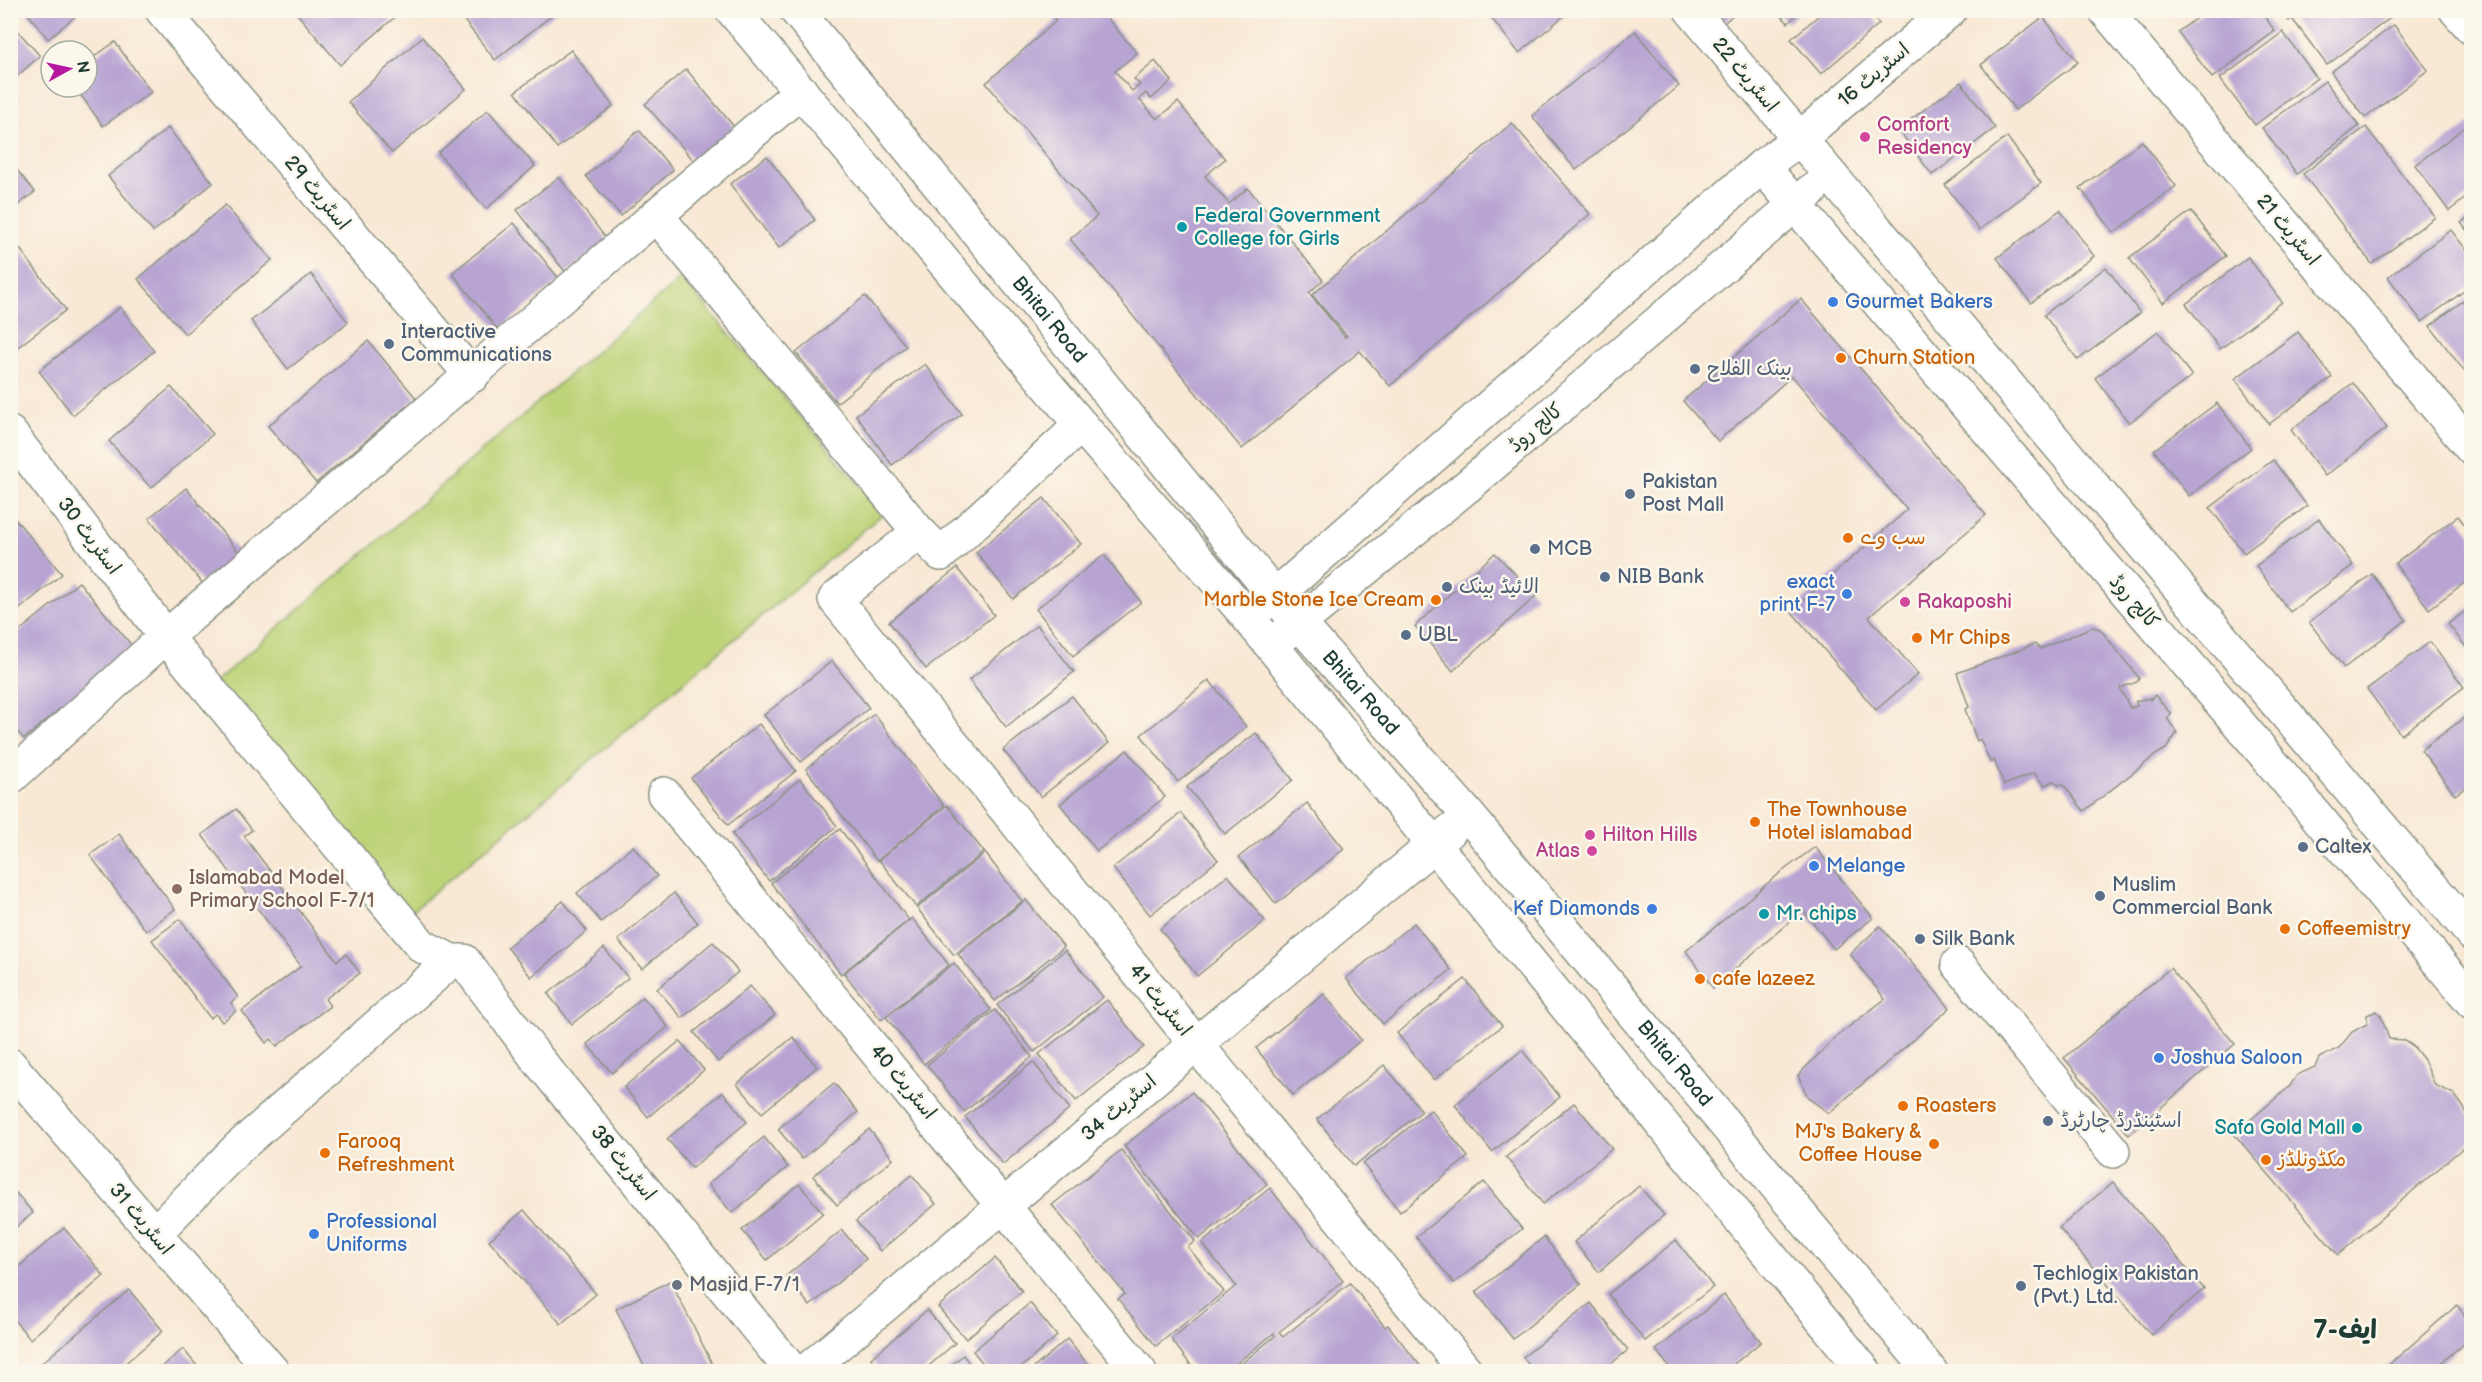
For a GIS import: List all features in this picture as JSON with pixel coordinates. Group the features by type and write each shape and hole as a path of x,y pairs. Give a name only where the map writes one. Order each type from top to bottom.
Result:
{"street":[{"name":"اسٹریٹ 29","path":"162,10 472,376"},
{"name":"Bhitai Road","path":"732,10 1081,425 1271,645 1862,1368"},
{"name":"Bhitai Road","path":"796,10 1275,596 1469,816 1931,1371"},
{"name":"اسٹریٹ 22","path":"1691,10 1798,140"},
{"name":"اسٹریٹ 16","path":"1798,140 1950,10"},
{"name":"اسٹریٹ 21","path":"2105,10 2472,449"},
{"path":"2456,10 2472,28"},
{"path":"10,778 167,638 801,91"},
{"path":"1246,616 1275,596 1762,166 1798,140 1830,174 2472,934"},
{"name":"کالج روڈ","path":"1762,166 2247,733 2472,1002"},
{"name":"کالج روڈ","path":"1271,645 1470,484 1830,174"},
{"path":"657,216 919,532 941,554 1081,425"},
{"name":"اسٹریٹ 30","path":"10,433 167,638 422,946 451,961"},
{"name":"اسٹریٹ 41","path":"919,532 835,599 1196,1044 1467,1371"},
{"name":"اسٹریٹ 40","path":"664,794 1140,1371"},
{"name":"اسٹریٹ 34","path":"804,1371 1469,816"},
{"path":"154,1234 237,1149 451,961"},
{"name":"اسٹریٹ 38","path":"451,961 464,961 535,1056 804,1371"},
{"path":"1958,964 2113,1150"},
{"name":"اسٹریٹ 31","path":"10,1065 273,1371"},
{"path":"1862,1368 1898,1331"}],"green space":[{"path":"681,278 884,513 406,916 215,682"}],"building":[{"path":"25,10 75,10 78,14 48,39"},
{"path":"294,10 403,10 340,65"},
{"path":"456,10 555,10 556,12 495,60"},
{"name":"Federal Government College for Girls","path":"1048,10 1100,10 1137,53 1115,71 1132,91 1140,85 1134,79 1155,61 1172,81 1151,99 1146,93 1139,99 1157,119 1178,102 1225,159 1205,176 1229,204 1248,188 1323,280 1309,293 1345,337 1347,336 1312,295 1512,123 1590,214 1390,386 1360,351 1242,449 1070,239 1097,216 986,83 1056,21"},
{"path":"1485,10 1571,10 1519,53"},
{"path":"1706,10 1738,10 1720,27"},
{"path":"1776,10 1801,10 1788,23"},
{"path":"1825,10 1867,10 1879,24 1821,74 1791,39"},
{"path":"2207,10 2260,10 2275,31 2212,78 2178,32"},
{"path":"2280,10 2303,10 2289,21"},
{"path":"2305,10 2384,10 2390,18 2327,65 2293,20"},
{"path":"2043,17 2078,62 2015,110 1981,65"},
{"path":"10,22 39,57 10,82"},
{"path":"2394,25 2428,70 2365,118 2331,72"},
{"path":"1635,31 1679,86 1576,170 1532,116"},
{"path":"2283,32 2317,78 2255,125 2220,79"},
{"path":"422,37 466,89 392,153 348,102"},
{"path":"115,42 151,92 103,126 84,99 99,99 99,53"},
{"path":"571,50 613,106 557,148 515,92"},
{"path":"686,69 735,128 695,162 645,104"},
{"path":"2325,81 2359,126 2297,174 2262,128"},
{"path":"1961,82 1995,128 1932,175 1898,129"},
{"path":"488,110 535,166 486,209 438,153"},
{"path":"2472,122 2472,193 2449,211 2415,165"},
{"path":"2366,127 2435,217 2372,264 2303,174"},
{"path":"168,128 213,183 153,232 108,176"},
{"path":"639,130 673,170 621,216 586,176"},
{"path":"2007,137 2041,183 1979,230 1945,185"},
{"path":"2142,141 2176,186 2114,233 2080,188"},
{"path":"767,156 815,220 779,248 730,184"},
{"path":"10,162 35,192 10,211"},
{"path":"559,177 608,241 566,273 517,210"},
{"path":"225,205 272,260 185,334 138,279"},
{"path":"2060,210 2094,256 2031,303 1997,258"},
{"path":"2191,211 2226,256 2163,303 2129,258"},
{"path":"2472,215 2472,237 2461,223"},
{"path":"514,223 560,280 498,330 452,273"},
{"path":"2451,230 2472,257 2472,285 2422,322 2388,277"},
{"path":"14,241 66,310 14,350 10,345 10,244"},
{"path":"2248,257 2282,302 2220,349 2186,304"},
{"path":"2106,267 2140,313 2078,360 2044,315"},
{"path":"311,274 348,322 288,369 251,321"},
{"path":"2472,294 2472,365 2464,371 2430,326"},
{"path":"865,296 906,346 837,403 796,353"},
{"path":"1801,299 1986,515 1869,617 1918,674 1876,710 1791,611 1907,510 1792,376 1718,441 1683,401"},
{"path":"120,307 154,351 73,415 39,371"},
{"path":"2158,331 2192,376 2129,423 2095,378"},
{"path":"2298,332 2332,377 2269,424 2235,379"},
{"path":"368,341 416,398 316,483 268,426"},
{"path":"925,364 962,414 892,465 856,415"},
{"path":"2353,383 2387,428 2325,476 2291,430"},
{"path":"171,387 213,434 151,488 109,441"},
{"path":"2217,403 2251,448 2189,496 2154,450"},
{"path":"2273,460 2307,506 2244,553 2210,508"},
{"path":"186,488 245,560 208,590 149,518"},
{"path":"1044,498 1081,544 1013,599 976,552"},
{"path":"10,513 62,574 10,617"},
{"path":"2458,516 2472,534 2472,577 2429,609 2395,564"},
{"path":"2319,519 2353,565 2290,612 2256,566"},
{"path":"1495,553 1536,596 1453,671 1415,626"},
{"path":"1104,555 1141,602 1073,656 1036,609"},
{"path":"957,568 994,615 926,669 889,622"},
{"path":"2372,574 2406,620 2344,668 2309,622"},
{"path":"79,582 133,647 24,739 10,723 10,639"},
{"path":"2472,606 2472,655 2448,624"},
{"path":"1037,625 1074,672 1006,727 969,680"},
{"path":"2092,627 2100,629 2139,678 2137,682 2120,688 2130,708 2137,706 2136,701 2150,698 2150,700 2155,695 2171,714 2167,718 2177,733 2166,749 2084,811 2063,784 2058,785 2054,781 2044,785 2034,773 2004,785 1994,760 1990,762 1980,739 1977,741 1965,709 1969,707 1957,673 2035,644 2040,649"},
{"path":"2430,642 2464,687 2401,735 2367,689"},
{"path":"832,661 869,708 801,762 764,715"},
{"path":"1209,680 1246,727 1178,782 1141,735"},
{"path":"1072,696 1109,743 1041,797 1003,750"},
{"path":"2472,712 2472,783 2455,795 2421,750"},
{"path":"874,714 944,806 877,861 806,769"},
{"path":"759,724 796,771 728,825 691,778"},
{"path":"1256,733 1293,780 1225,834 1187,787"},
{"path":"1127,750 1165,797 1097,851 1060,804"},
{"path":"800,779 837,826 769,881 732,834"},
{"path":"1307,803 1344,849 1276,904 1239,857"},
{"path":"947,805 984,852 916,907 879,860"},
{"path":"236,809 252,830 244,836 337,961 346,954 360,973 325,999 330,1006 277,1046 271,1039 266,1043 242,1011 301,966 202,835"},
{"path":"1181,813 1218,860 1150,915 1113,868"},
{"path":"840,829 909,920 841,974 771,883"},
{"path":"119,834 175,909 146,931 90,855"},
{"path":"633,846 657,876 601,922 577,893"},
{"name":"Mr. chips","path":"1815,847 1873,918 1834,949 1803,910 1713,988 1686,951"},
{"path":"985,853 1022,901 954,955 917,908"},
{"path":"1228,875 1265,921 1197,976 1160,929"},
{"path":"674,893 698,923 642,969 618,940"},
{"path":"1026,900 1064,947 995,1001 958,954"},
{"path":"563,901 587,931 531,977 507,947"},
{"path":"912,918 949,965 881,1020 844,973"},
{"path":"180,919 238,997 231,1003 236,1011 222,1022 216,1014 210,1018 152,940"},
{"path":"1414,923 1451,970 1383,1024 1346,978"},
{"path":"1880,926 1950,1008 1829,1113 1808,1098 1798,1075 1837,1036 1885,999 1850,954"},
{"path":"713,942 738,972 682,1018 657,989"},
{"path":"604,948 628,978 572,1024 548,994"},
{"path":"1065,950 1103,997 1034,1052 997,1005"},
{"path":"954,963 991,1010 924,1064 886,1017"},
{"path":"2170,968 2235,1044 2129,1135 2064,1058"},
{"path":"1465,979 1502,1026 1434,1080 1397,1033"},
{"path":"750,986 775,1015 718,1062 694,1032"},
{"path":"1324,994 1361,1040 1293,1095 1256,1048"},
{"path":"643,997 668,1027 612,1073 587,1044"},
{"path":"1107,1000 1144,1047 1076,1101 1039,1054"},
{"path":"995,1010 1032,1057 964,1112 927,1065"},
{"name":"Safa Gold Mall","path":"2377,1011 2389,1039 2404,1040 2413,1046 2424,1060 2435,1085 2454,1094 2472,1121 2472,1140 2338,1255 2234,1134 2290,1086 2297,1075 2315,1067 2319,1058 2339,1048 2352,1032 2367,1024 2367,1015"},
{"path":"793,1037 817,1067 762,1113 737,1084"},
{"path":"680,1041 704,1070 648,1117 624,1087"},
{"path":"1522,1050 1560,1097 1492,1152 1455,1105"},
{"path":"1033,1062 1070,1109 1003,1164 965,1117"},
{"path":"1384,1065 1422,1111 1354,1166 1317,1119"},
{"path":"834,1083 858,1112 802,1159 778,1129"},
{"path":"723,1092 747,1122 692,1168 667,1139"},
{"path":"1192,1092 1267,1184 1199,1239 1124,1146"},
{"path":"1574,1103 1612,1149 1543,1204 1506,1157"},
{"path":"1431,1110 1468,1157 1400,1212 1363,1164"},
{"path":"869,1129 893,1159 837,1205 813,1176"},
{"path":"764,1137 788,1167 732,1213 708,1184"},
{"path":"1121,1150 1195,1241 1188,1247 1224,1292 1156,1346 1118,1299 1125,1294 1052,1205"},
{"path":"912,1175 936,1204 880,1251 856,1221"},
{"path":"1484,1182 1522,1229 1454,1283 1416,1237"},
{"path":"2113,1182 2204,1289 2151,1335 2059,1228"},
{"path":"799,1184 823,1213 767,1260 742,1230"},
{"path":"10,1186 33,1213 10,1232"},
{"path":"1639,1186 1664,1215 1599,1272 1574,1242"},
{"path":"1270,1188 1343,1281 1279,1332 1283,1337 1350,1283 1385,1327 1388,1325 1425,1372 1231,1372 1275,1336 1274,1333 1226,1372 1196,1372 1171,1339 1236,1286 1202,1243"},
{"path":"524,1210 596,1294 561,1324 489,1240"},
{"path":"64,1228 104,1276 30,1339 10,1315 10,1274"},
{"path":"842,1230 866,1259 810,1306 786,1276"},
{"path":"1544,1237 1581,1284 1513,1339 1476,1292"},
{"path":"1676,1240 1713,1287 1645,1341 1608,1294"},
{"path":"995,1258 1022,1291 966,1339 938,1307"},
{"path":"670,1281 716,1372 647,1372 616,1309"},
{"path":"129,1290 163,1331 115,1372 41,1372 37,1367"},
{"path":"1724,1295 1761,1342 1724,1372 1673,1372 1656,1350"},
{"path":"1030,1303 1057,1336 1016,1372 990,1372 973,1351"},
{"path":"1591,1303 1628,1350 1601,1372 1534,1372 1523,1357"},
{"path":"2457,1305 2472,1325 2472,1336 2431,1372 2381,1372"},
{"path":"927,1310 955,1343 922,1372 882,1372 871,1358"},
{"path":"1067,1339 1094,1372 1029,1372"},
{"path":"183,1349 202,1372 156,1372"},
{"path":"963,1355 976,1372 943,1372"},
{"path":"1791,1363 1797,1372 1781,1372"}],"place":[{"name":"Comfort Residency","path":"1865,137"},
{"name":"Federal Government College for Girls","path":"1182,227"},
{"name":"Gourmet Bakers","path":"1833,302"},
{"name":"Interactive Communications","path":"389,344"},
{"name":"Churn Station","path":"1841,358"},
{"name":"بینک الفلاح","path":"1695,369"},
{"name":"Pakistan Post Mall","path":"1630,494"},
{"name":"سب وے","path":"1848,538"},
{"name":"MCB","path":"1535,549"},
{"name":"NIB Bank","path":"1605,577"},
{"name":"الائیڈ بینک","path":"1447,587"},
{"name":"exact print F-7","path":"1847,594"},
{"name":"Marble Stone Ice Cream","path":"1436,600"},
{"name":"Rakaposhi","path":"1905,602"},
{"name":"UBL","path":"1406,635"},
{"name":"Mr Chips","path":"1917,638"},
{"name":"The Townhouse Hotel islamabad","path":"1755,822"},
{"name":"Hilton Hills","path":"1590,835"},
{"name":"Caltex","path":"2303,847"},
{"name":"Atlas","path":"1592,851"},
{"name":"Melange","path":"1814,866"},
{"name":"Islamabad Model Primary School F-7/1","path":"177,889"},
{"name":"Muslim Commercial Bank","path":"2100,896"},
{"name":"Kef Diamonds","path":"1652,909"},
{"name":"Mr. chips","path":"1764,914"},
{"name":"Coffeemistry","path":"2285,929"},
{"name":"Silk Bank","path":"1920,939"},
{"name":"cafe lazeez","path":"1700,979"},
{"name":"Joshua Saloon","path":"2159,1058"},
{"name":"Roasters","path":"1903,1106"},
{"name":"اسٹینڈرڈ چارٹرڈ","path":"2048,1121"},
{"name":"Safa Gold Mall","path":"2357,1128"},
{"name":"MJ's Bakery & Coffee House","path":"1934,1144"},
{"name":"Farooq Refreshment","path":"325,1153"},
{"name":"مکڈونلڈز","path":"2266,1160"},
{"name":"Professional Uniforms","path":"314,1234"},
{"name":"Masjid F-7/1","path":"677,1285"},
{"name":"Techlogix Pakistan (Pvt.) Ltd.","path":"2021,1286"}],"district":[{"name":"ایف-7","path":"2345,1330"}]}
